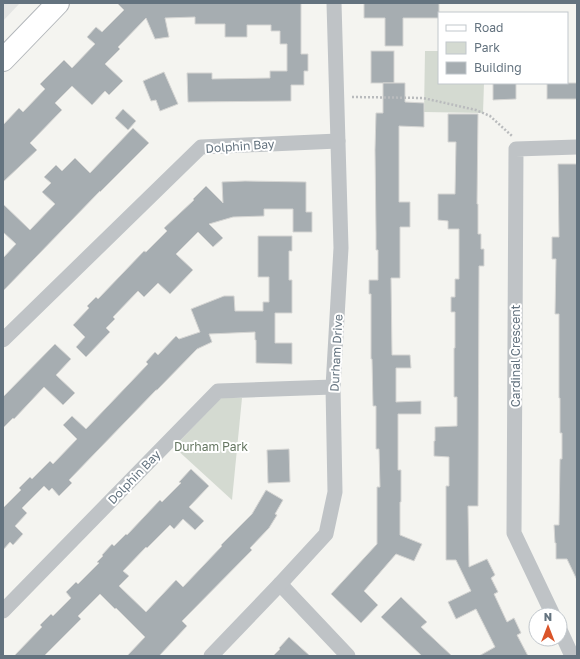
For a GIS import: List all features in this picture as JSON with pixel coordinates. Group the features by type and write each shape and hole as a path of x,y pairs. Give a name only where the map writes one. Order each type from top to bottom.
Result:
{"street":[{"path":"3,60 58,3"},
{"name":"Durham Drive","path":"211,656 326,534 335,492 333,387 341,248 334,3"},
{"name":"Dolphin Bay","path":"3,340 201,147 338,141"},
{"path":"526,148 577,147"},
{"name":"Cardinal Crescent","path":"526,148 516,149 514,533 549,607"},
{"name":"Dolphin Bay","path":"3,611 218,391 333,387"},
{"path":"280,584 348,656"}],"path":[{"path":"337,97 423,98 476,110 490,116 526,148"}],"shaded area":[{"path":"3,3 20,3 3,21"}],"green space":[{"path":"425,51 438,51 438,84 484,84 483,113 424,112"},
{"name":"Durham Park","path":"221,398 242,398 232,500 174,447"}],"building":[{"path":"117,3 301,3 301,54 308,54 308,71 304,71 304,85 291,85 291,101 188,102 187,73 212,73 212,79 270,78 270,71 287,71 287,44 280,44 280,31 271,31 271,25 247,25 247,37 225,37 225,24 195,24 195,17 165,18 169,37 155,39 146,18 118,47 120,49 105,64 123,81 109,95 105,91 92,105 72,86 55,103 62,110 30,143 37,150 3,182 3,125 19,108 23,112 45,89 40,84 64,60 72,68 95,44 87,37 96,27 102,32 124,10"},
{"path":"364,3 439,3 438,18 403,18 403,46 385,46 385,18 364,18"},
{"path":"371,51 394,51 394,83 371,83"},
{"path":"164,72 178,104 160,111 156,100 151,101 143,81"},
{"path":"383,83 405,83 405,102 424,103 424,127 399,126 399,202 410,202 410,227 400,227 400,278 391,278 392,355 410,355 411,368 396,368 396,402 421,401 421,414 398,414 398,470 401,470 400,535 422,544 414,561 396,554 364,591 378,605 361,623 331,594 377,544 377,487 380,487 379,449 376,449 376,406 373,406 371,294 369,294 369,280 378,280 378,250 376,250 375,150 376,113 383,113"},
{"path":"577,83 577,99 547,99 547,84"},
{"path":"493,84 516,84 516,99 493,100"},
{"path":"123,109 136,121 128,130 115,118"},
{"path":"448,114 478,114 478,234 481,234 481,249 484,249 484,266 479,266 478,506 468,506 469,567 487,559 495,575 491,578 498,592 494,594 507,622 514,618 521,633 517,635 528,656 479,656 495,647 476,609 456,619 448,602 471,591 456,560 446,560 446,486 449,486 449,457 434,456 435,427 457,426 457,397 454,397 455,312 451,312 451,297 455,297 455,279 459,279 459,229 448,229 448,221 438,220 438,194 455,194 456,142 448,142"},
{"path":"133,128 149,143 3,291 3,258 16,244 3,232 3,204 30,230 55,204 42,192 51,183 44,177 56,165 62,171 75,158 90,173"},
{"path":"558,164 577,164 577,580 567,559 556,559 554,525 559,525 560,459 562,459 562,433 560,433 559,398 559,314 555,314 556,259 552,259 552,237 559,237"},
{"path":"222,182 306,182 306,212 312,212 312,232 293,232 293,209 264,209 264,216 233,217 209,224 223,238 213,247 198,232 176,254 193,270 170,294 158,283 144,297 138,291 113,317 115,319 106,328 110,332 86,357 76,347 85,337 73,325 89,308 87,306 96,297 98,299 144,251 146,252 167,231 164,228 194,200 193,199 206,186 223,203"},
{"path":"258,236 292,236 292,251 289,251 289,280 292,280 292,313 275,313 275,343 292,343 292,364 256,363 255,332 209,334 212,342 197,349 156,390 69,480 72,483 59,496 52,488 49,491 44,486 22,508 27,513 15,526 23,534 13,545 10,542 3,550 3,508 21,490 19,488 30,477 32,479 50,461 53,464 77,439 63,425 72,416 86,429 148,364 146,362 155,352 158,355 176,336 179,339 200,332 191,309 224,296 234,296 235,311 263,311 263,302 269,302 269,277 258,277"},
{"path":"55,344 71,359 56,375 75,393 63,405 44,387 14,419 13,418 3,428 3,397"},
{"path":"289,449 290,482 268,483 267,450"},
{"path":"191,469 209,486 189,507 204,521 195,530 183,519 174,529 170,525 123,571 129,576 119,586 146,612 176,580 183,587 222,546 221,545 252,514 266,490 283,500 275,514 277,515 269,528 250,548 252,550 182,621 187,626 159,656 127,656 145,637 100,594 78,616 81,619 44,656 14,656 42,627 40,625 51,614 53,616 71,598 66,592 76,582 78,584 99,563 97,562 112,544 114,546 126,534 127,535 160,500 162,502 181,483 179,482"},
{"path":"401,597 427,622 421,627 452,656 422,656 381,617"},
{"path":"289,637 310,656 273,656"}]}
